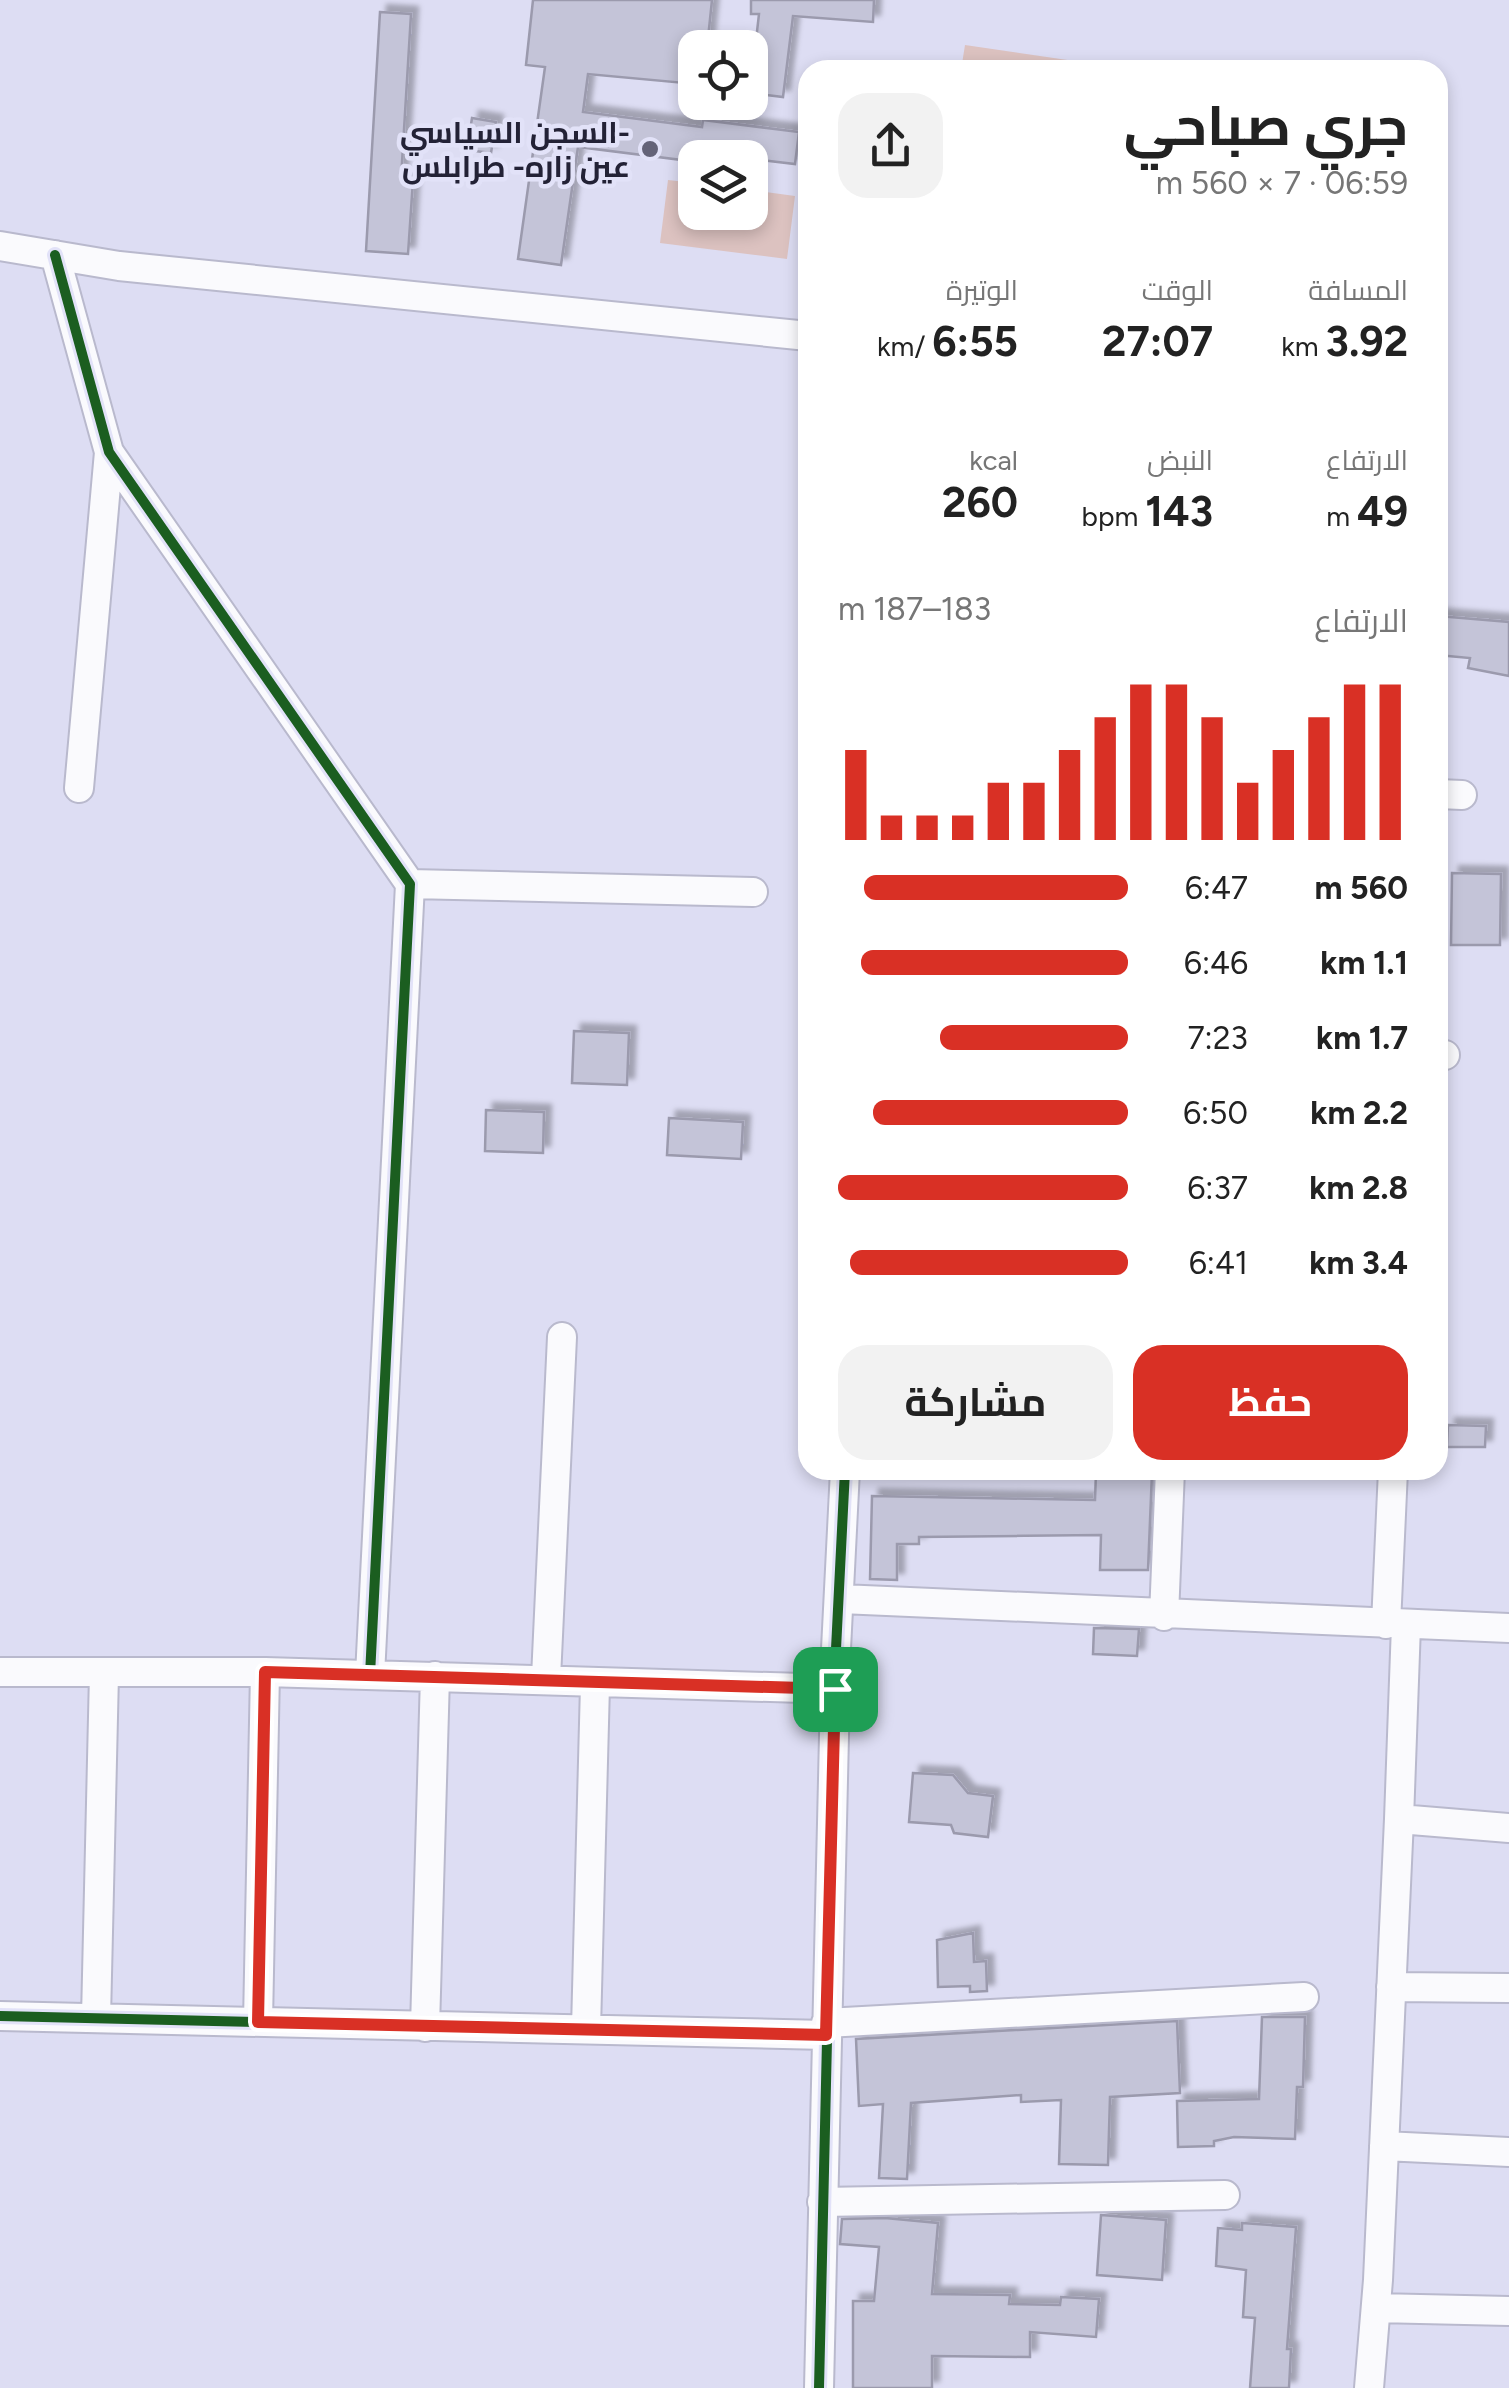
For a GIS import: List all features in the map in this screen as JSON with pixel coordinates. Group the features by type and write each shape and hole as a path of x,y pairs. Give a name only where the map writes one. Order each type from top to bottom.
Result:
{"street":[{"path":"0,246 54,256 798,335"},
{"path":"54,256 109,452 410,884 370,1675"},
{"path":"78,788 109,452"},
{"path":"410,884 753,892"},
{"path":"546,1678 562,1338"},
{"path":"819,2388 835,1689 846,1480"},
{"path":"1164,1616 1170,1480"},
{"path":"1369,2388 1399,1819 1392,1480"},
{"path":"841,1600 1509,1628"},
{"path":"0,1672 265,1672 546,1678 595,1685 835,1689"},
{"path":"258,2022 265,1672"},
{"path":"96,2018 104,1674"},
{"path":"425,2027 435,1676"},
{"path":"586,2029 595,1685"},
{"path":"1399,1819 1509,1828"},
{"path":"1391,1987 1509,1988"},
{"path":"0,2016 425,2027 826,2029 1304,1997"},
{"path":"1384,2146 1509,2152"},
{"path":"822,2202 1225,2195"},
{"path":"1376,2308 1509,2311"}],"shaded area":[{"path":"965,45 1068,60 963,60"},
{"path":"668,180 678,181 678,230 768,230 768,192 795,196 787,259 660,243"}],"building":[{"path":"533,0 712,0 709,30 678,30 678,82 588,74 583,112 702,127 703,120 798,132 795,164 768,161 768,140 678,140 678,160 578,147 561,265 518,259 545,67 526,65"},
{"path":"751,0 874,0 873,22 793,16 783,97 768,95 768,30 757,30 759,14 751,14"},
{"path":"380,12 411,14 401,179 413,180 408,254 366,251"},
{"path":"472,118 496,122 491,153 467,150"},
{"path":"1448,617 1509,622 1509,676 1468,668 1470,658 1448,656"},
{"path":"1452,873 1501,874 1500,945 1451,945"},
{"path":"574,1031 629,1033 627,1085 572,1083"},
{"path":"486,1110 544,1112 543,1153 485,1151"},
{"path":"669,1118 743,1122 741,1159 667,1155"},
{"path":"1448,1425 1486,1426 1485,1447 1448,1447"},
{"path":"1096,1480 1152,1480 1148,1570 1100,1570 1101,1535 919,1537 919,1544 897,1544 897,1580 870,1579 872,1496 1095,1500"},
{"path":"1094,1628 1139,1629 1137,1656 1093,1654"},
{"path":"913,1773 953,1775 968,1793 993,1796 988,1837 954,1833 951,1825 909,1822"},
{"path":"973,1933 974,1962 986,1961 987,1991 970,1992 970,1986 938,1987 937,1940"},
{"path":"1262,2017 1305,2017 1303,2087 1297,2087 1295,2139 1234,2137 1214,2141 1214,2146 1178,2147 1177,2101 1259,2099"},
{"path":"1177,2021 1180,2093 1110,2097 1108,2165 1059,2164 1061,2100 1021,2102 1021,2095 911,2103 907,2179 879,2178 883,2104 859,2106 856,2039"},
{"path":"1101,2215 1166,2220 1162,2280 1097,2275"},
{"path":"842,2219 938,2223 932,2294 1010,2295 1009,2304 1060,2305 1061,2297 1099,2299 1096,2337 1030,2332 1030,2357 932,2356 932,2388 853,2388 853,2301 874,2301 879,2247 840,2244"},
{"path":"1242,2223 1296,2227 1287,2349 1291,2349 1289,2388 1250,2388 1255,2318 1243,2317 1246,2270 1216,2266 1218,2228 1242,2230"}],"cycle path":[{"path":"55,255 109,452 410,884 370,1675"},
{"path":"819,2388 836,1649 844,1480"},
{"path":"0,2016 826,2035"}],"place":[{"name":"السجن السياسي- عين زاره- طرابلس","path":"650,149"}],"route":[{"path":"265,1672 546,1678 595,1685 835,1689 826,2035 258,2022 265,1672"}]}
